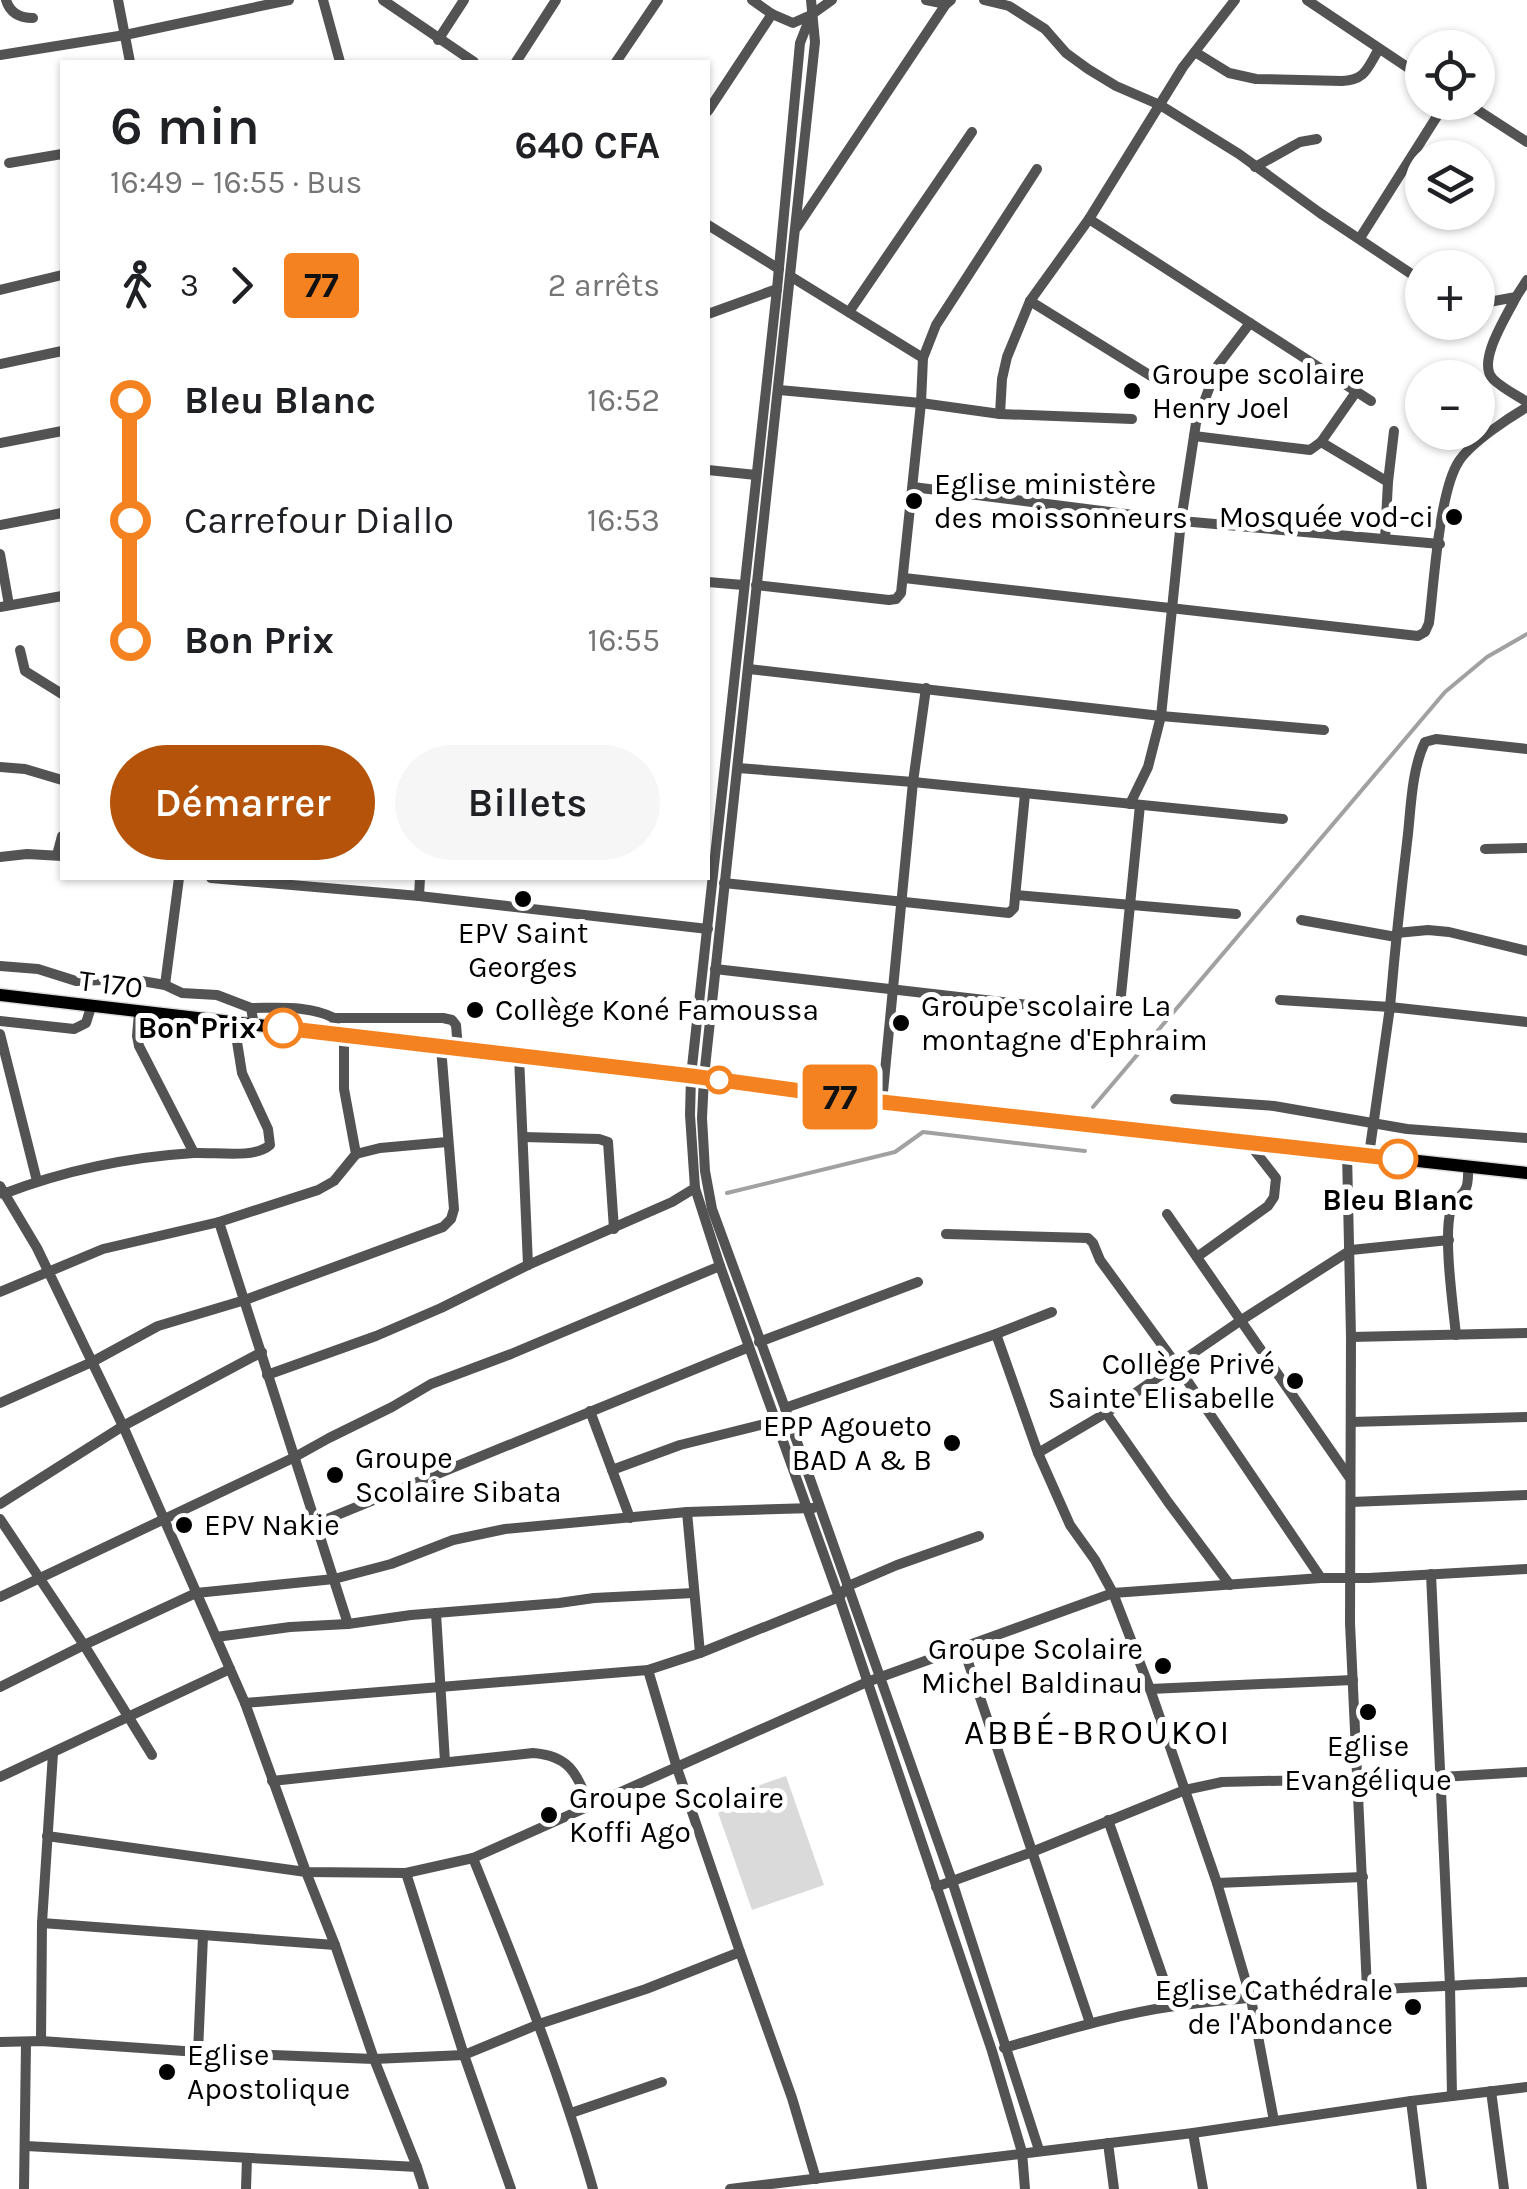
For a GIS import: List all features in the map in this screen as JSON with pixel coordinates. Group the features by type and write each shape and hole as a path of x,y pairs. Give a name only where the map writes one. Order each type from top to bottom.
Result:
{"main road":[{"name":"T 170","path":"0,995 698,1076 882,1102 1527,1173"}],"street":[{"path":"6,0 13,12 34,18"},
{"path":"118,0 130,60"},
{"path":"0,55 125,35 289,0"},
{"path":"323,0 339,60"},
{"path":"383,0 471,60"},
{"path":"438,40 464,0"},
{"path":"517,60 556,0"},
{"path":"617,60 658,0"},
{"path":"752,0 793,23 832,0"},
{"path":"811,0 815,42 749,669 715,970 690,1114 696,1188 720,1266 786,1408 952,1881 1039,2150"},
{"path":"794,232 948,2 926,0"},
{"path":"984,0 1009,6 1046,30 1088,68 1116,86 1160,105 1238,154 1405,268"},
{"path":"1000,414 1006,357 1030,301 1089,220 1195,52 1235,0"},
{"path":"1307,0 1405,66"},
{"path":"710,109 772,14"},
{"path":"810,15 800,43 756,475 713,811 698,1076 705,1171 712,1209 776,1420 992,2051 1022,2152 1026,2189"},
{"path":"1195,52 1229,73 1256,79 1342,81 1362,76 1379,49"},
{"path":"1360,238 1435,120"},
{"path":"1492,120 1527,142"},
{"path":"849,312 972,132"},
{"path":"1256,167 1300,142 1316,139"},
{"path":"9,164 60,154"},
{"path":"756,585 889,600 901,594 923,358 936,325 1037,169"},
{"path":"1089,220 1371,401"},
{"path":"710,226 778,269"},
{"path":"0,290 60,275"},
{"path":"790,276 923,358"},
{"path":"904,578 1418,636 1425,632 1429,622 1446,497 1459,460 1527,405 1492,378 1487,369 1488,357 1527,280"},
{"path":"710,313 777,289"},
{"path":"1495,301 1516,297"},
{"path":"1030,301 1150,376"},
{"path":"715,970 1107,1014 1116,1011 1120,1006 1130,905 1135,804 1160,716 1194,436 1210,381 1250,322"},
{"path":"0,364 60,352"},
{"path":"779,390 1000,414 1132,419"},
{"path":"1194,436 1310,450 1321,442 1356,392"},
{"path":"0,443 60,431"},
{"path":"1386,539 1394,431"},
{"path":"1321,442 1388,482"},
{"path":"710,470 756,475"},
{"path":"913,488 1181,521 1440,544"},
{"path":"0,525 60,512"},
{"path":"0,554 5,606 60,596"},
{"path":"710,582 743,585"},
{"path":"20,650 25,671 60,693"},
{"path":"749,669 1160,716 1324,730"},
{"path":"882,1102 926,688"},
{"path":"1369,1155 1420,751 1424,742 1436,740 1527,748"},
{"path":"0,766 60,779"},
{"path":"738,768 1282,819"},
{"path":"724,883 1004,914 1014,908 1025,794"},
{"path":"1484,848 1527,848"},
{"path":"0,856 60,856"},
{"path":"165,986 178,880"},
{"path":"249,880 708,929"},
{"path":"419,896 420,880"},
{"path":"1014,895 1236,914"},
{"path":"1301,920 1396,935 1428,930 1449,932 1527,950"},
{"path":"0,966 38,969 76,980 130,979 187,994 217,995 251,1008 298,1008 334,1018 443,1018 456,1025 458,1048"},
{"path":"1280,1000 1527,1022"},
{"path":"0,1021 74,1029 86,1023 91,1007"},
{"path":"251,1008 254,1025"},
{"path":"139,1012 139,1046 194,1153"},
{"path":"334,1018 340,1036 344,1088 356,1154"},
{"path":"234,1023 242,1072 268,1129 270,1145 263,1151 162,1156 99,1166 1,1191 48,1273 123,1426 245,1704 424,2189"},
{"path":"0,1034 38,1181"},
{"path":"0,1402 92,1362 158,1326 245,1300 443,1227 454,1209 441,1047"},
{"path":"520,1056 528,1265"},
{"path":"1175,1099 1274,1106 1408,1129 1527,1138"},
{"path":"523,1137 608,1142 614,1228"},
{"path":"1197,1256 1274,1198 1276,1178 1247,1141"},
{"path":"0,1292 104,1250 219,1222 318,1190 334,1180 356,1154 447,1142"},
{"path":"1348,1152 1352,1337 1349,1579 1367,1989"},
{"path":"1456,1335 1449,1240 1451,1209 1465,1191 1468,1167"},
{"path":"267,1375 441,1308 696,1188"},
{"path":"1167,1214 1350,1479"},
{"path":"219,1222 348,1624"},
{"path":"946,1234 1088,1238 1320,1578"},
{"path":"1038,1453 1106,1414 1351,1250 1449,1240"},
{"path":"0,1596 293,1458 431,1384 720,1266"},
{"path":"315,1524 754,1344 918,1282"},
{"path":"786,1408 1052,1312"},
{"path":"1352,1337 1527,1332"},
{"path":"996,1334 1038,1453 1070,1524 1113,1593 1150,1689 1217,1883 1250,1999 1274,2120"},
{"path":"0,1504 123,1426 262,1352"},
{"path":"590,1411 630,1518"},
{"path":"1106,1414 1230,1585"},
{"path":"1351,1422 1527,1417"},
{"path":"612,1470 680,1445 776,1420"},
{"path":"1350,1502 1527,1495"},
{"path":"0,1687 196,1594 334,1579 391,1564 469,1536 528,1526 687,1512 820,1508"},
{"path":"687,1512 700,1653"},
{"path":"0,1519 152,1755"},
{"path":"245,1704 648,1670 839,1597 848,1586 979,1536"},
{"path":"47,1836 306,1872 406,1872 433,1868 473,1858 867,1682 1113,1593 1527,1569"},
{"path":"1431,1574 1452,2096"},
{"path":"216,1638 290,1626 348,1624 594,1598 694,1593"},
{"path":"436,1613 445,1762"},
{"path":"963,1647 1090,2023"},
{"path":"0,1777 230,1669"},
{"path":"648,1670 677,1768 792,2098 816,2179"},
{"path":"1150,1689 1353,1680"},
{"path":"41,2041 42,1924 53,1753"},
{"path":"272,1780 553,1754 577,1775 590,1806"},
{"path":"936,1886 1185,1790 1222,1782 1527,1772"},
{"path":"1108,1820 1173,2006"},
{"path":"473,1858 539,2024 593,2189"},
{"path":"406,1872 511,2189"},
{"path":"1217,1883 1362,1877"},
{"path":"42,1924 335,1945"},
{"path":"198,2052 203,1936"},
{"path":"0,2042 374,2059 464,2055 740,1952"},
{"path":"992,2051 1090,2023 1173,2006 1367,1989 1527,1982"},
{"path":"24,2189 26,2043"},
{"path":"571,2113 662,2082"},
{"path":"730,2189 793,2186 816,2179 1527,2088"},
{"path":"1491,2091 1504,2189"},
{"path":"1411,2101 1422,2189"},
{"path":"1193,2133 1203,2189"},
{"path":"1108,2142 1114,2189"},
{"path":"26,2146 418,2167"},
{"path":"246,2189 247,2158"}],"shaded area":[{"path":"786,1776 824,1885 752,1910 714,1801"}],"waterway":[{"path":"1093,1107 1445,692 1487,657 1527,634"},
{"path":"727,1193 895,1152 923,1132 1085,1151"}],"bus line":[{"name":"77","path":"283,1028 882,1102 1398,1159"}],"place":[{"name":"Groupe scolaire Henry Joel","path":"1132,391"},
{"name":"Eglise ministère des moissonneurs","path":"914,501"},
{"name":"Mosquée vod-ci","path":"1454,517"},
{"name":"EPV Saint Georges","path":"523,899"},
{"name":"Collège Koné Famoussa","path":"475,1010"},
{"name":"Groupe scolaire La montagne d'Ephraim","path":"901,1023"},
{"name":"Bon Prix","path":"283,1028"},
{"name":"Bleu Blanc","path":"1398,1159"},
{"name":"Collège Privé Sainte Elisabelle","path":"1295,1381"},
{"name":"EPP Agoueto BAD A & B","path":"952,1443"},
{"name":"Groupe Scolaire Sibata","path":"335,1475"},
{"name":"EPV Nakie","path":"184,1525"},
{"name":"Groupe Scolaire Michel Baldinau","path":"1163,1666"},
{"name":"Eglise Evangélique","path":"1368,1712"},
{"name":"Groupe Scolaire Koffi Ago","path":"549,1815"},
{"name":"Eglise Cathédrale de l'Abondance","path":"1413,2007"},
{"name":"Eglise Apostolique","path":"167,2072"}],"district":[{"name":"ABBÉ-BROUKOI","path":"1098,1732"}]}
